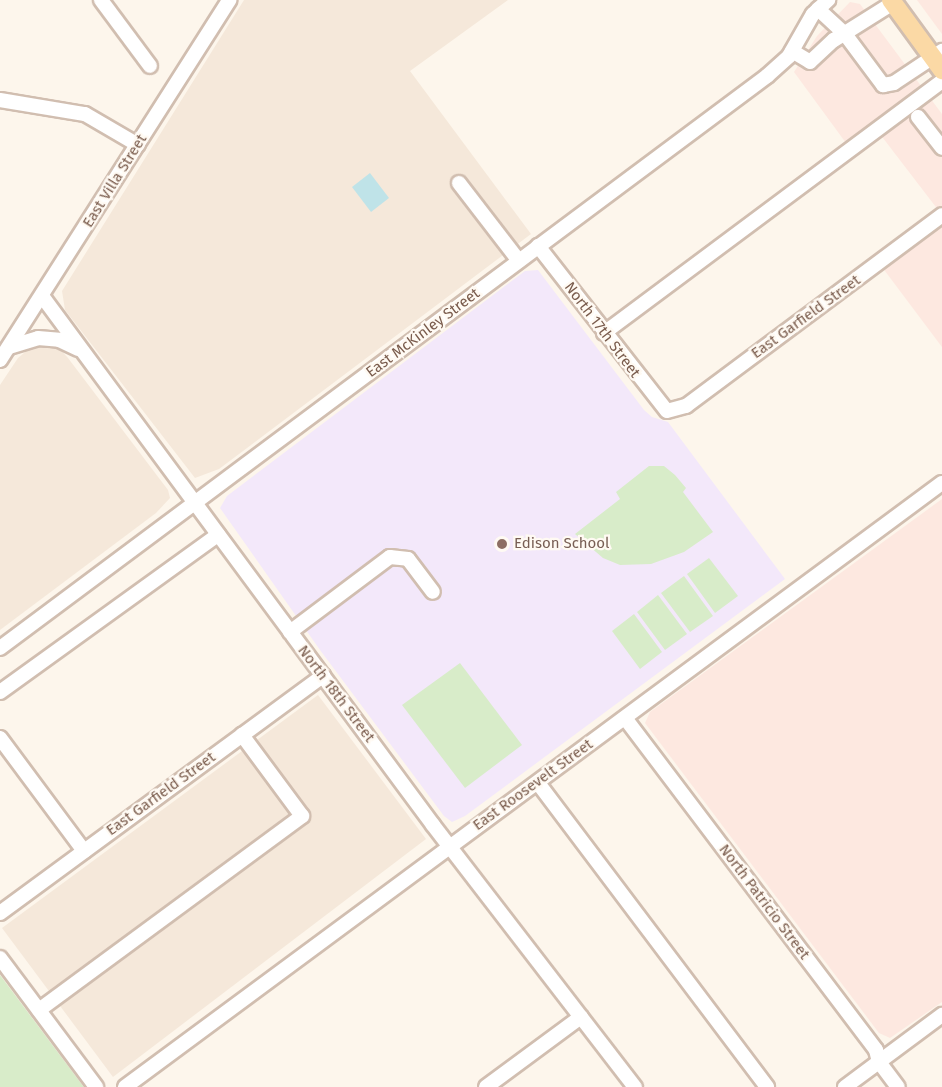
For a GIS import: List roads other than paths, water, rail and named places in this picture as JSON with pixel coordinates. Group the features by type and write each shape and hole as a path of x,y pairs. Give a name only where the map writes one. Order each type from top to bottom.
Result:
{"main road":[{"path":"892,1 939,59"}],"street":[{"path":"100,0 150,66"},
{"name":"East Villa Street","path":"0,360 228,0"},
{"path":"792,51 810,62 844,34 892,1"},
{"path":"823,5 883,85 894,83 939,59"},
{"name":"East McKinley Street","path":"0,648 767,76 792,51 823,5"},
{"path":"604,333 942,81"},
{"path":"0,100 85,114 138,145"},
{"path":"918,117 942,148"},
{"path":"459,183 519,261"},
{"name":"East Garfield Street","path":"667,411 686,406 942,215"},
{"name":"North 17th Street","path":"538,246 667,411"},
{"name":"North 18th Street","path":"42,296 450,847 635,1087"},
{"path":"9,347 39,338 59,340 81,350"},
{"name":"East Roosevelt Street","path":"124,1087 942,483"},
{"path":"0,692 218,535"},
{"path":"290,632 390,557 408,559 433,592"},
{"name":"East Garfield Street","path":"0,913 323,676"},
{"name":"North Patricio Street","path":"625,718 876,1050 879,1062 898,1087"},
{"path":"39,1010 302,816 242,735"},
{"path":"0,738 84,851"},
{"path":"538,783 767,1087"},
{"path":"0,958 96,1087"},
{"path":"845,1087 942,1015"},
{"path":"486,1087 581,1017"}],"water":[{"path":"370,173 389,198 371,212 352,187"}],"place":[{"name":"Edison School","path":"502,544"}]}
